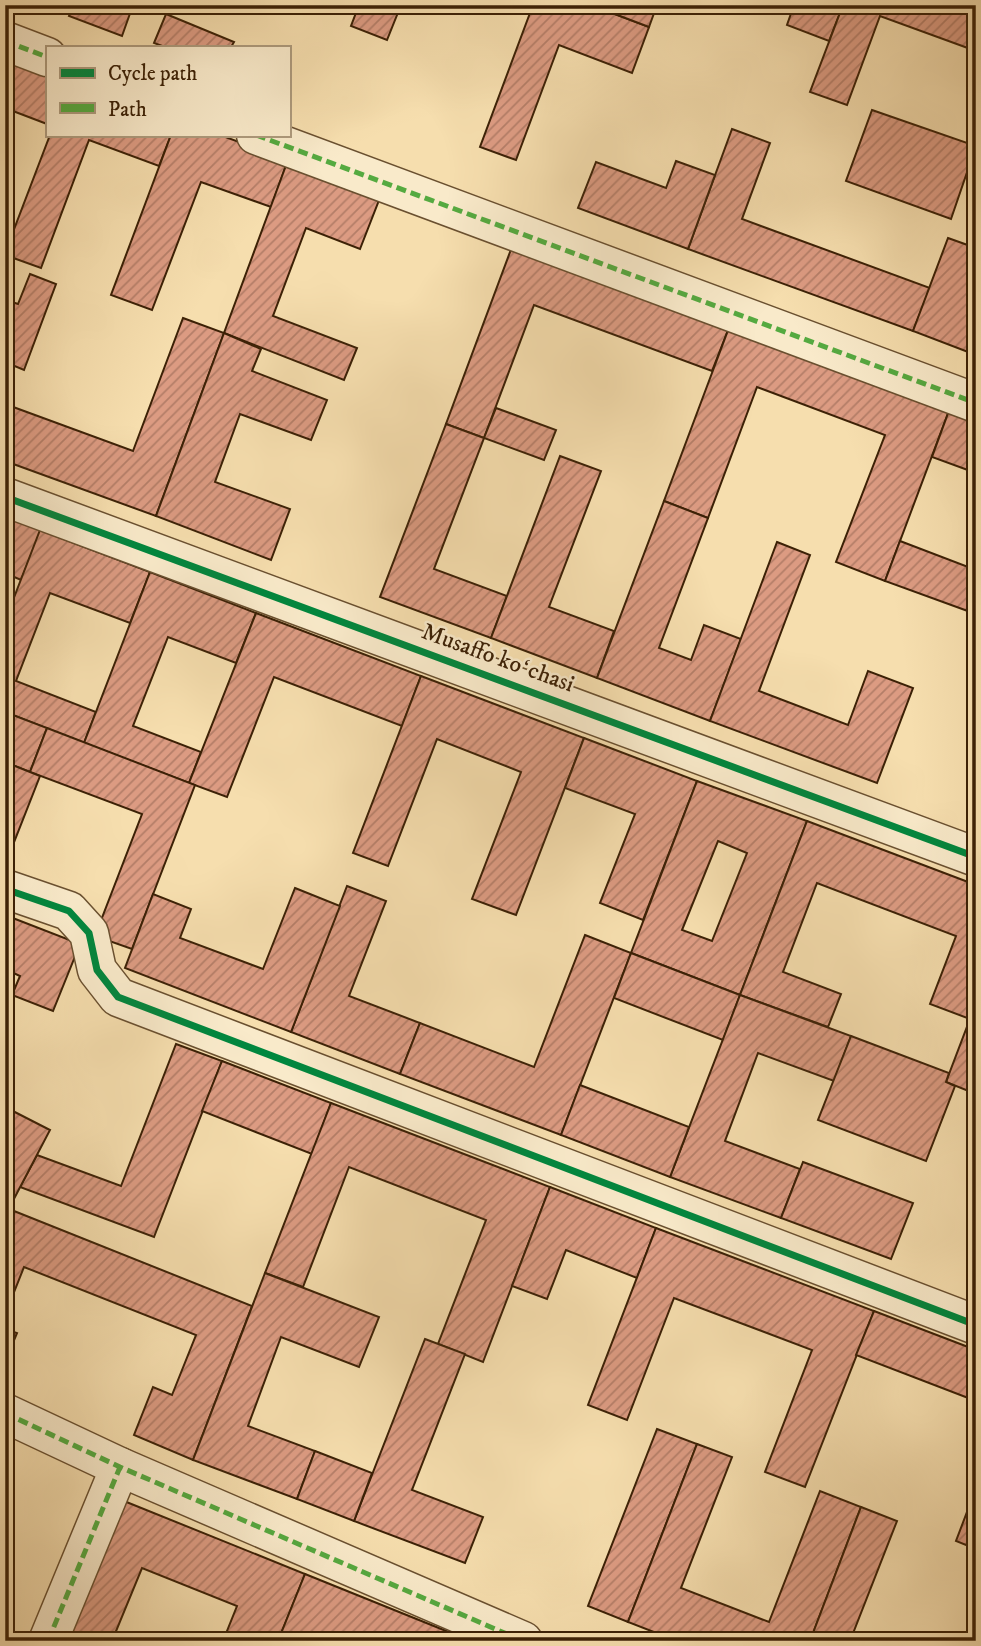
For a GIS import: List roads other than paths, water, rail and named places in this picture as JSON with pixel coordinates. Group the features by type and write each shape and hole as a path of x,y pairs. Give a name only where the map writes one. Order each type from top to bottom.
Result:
{"street":[{"path":"5,41 46,57"},
{"path":"259,136 976,403"},
{"name":"Musaffo koʻchasi","path":"5,497 976,857"},
{"path":"5,889 69,911 89,933 97,970 118,997 976,1325"},
{"path":"5,1413 120,1467 510,1638"},
{"path":"48,1641 120,1467"}]}
